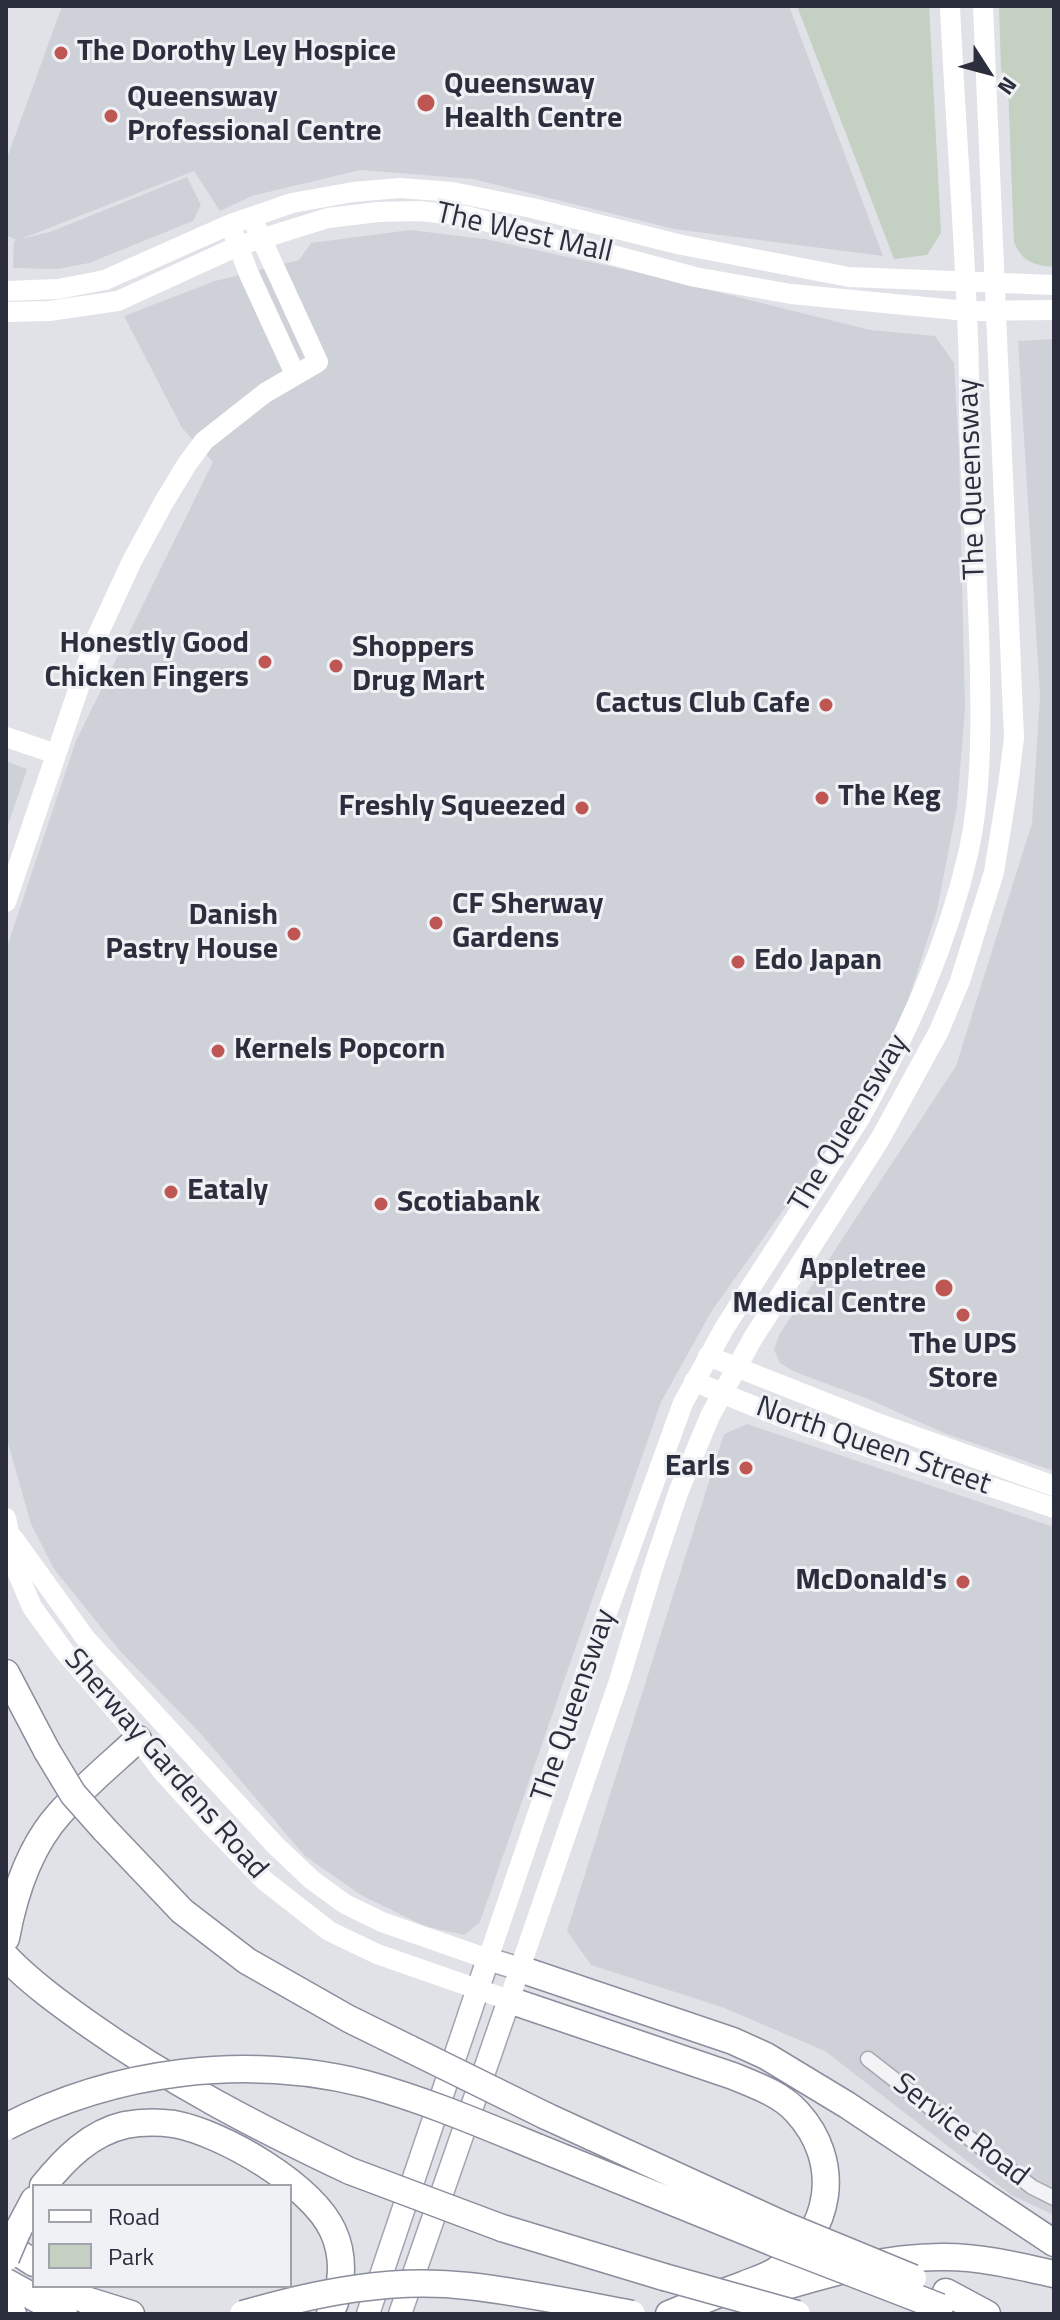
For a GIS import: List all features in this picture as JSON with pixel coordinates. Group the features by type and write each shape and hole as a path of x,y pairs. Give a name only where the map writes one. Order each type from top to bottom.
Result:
{"highway":[{"path":"6,1673 73,1794 182,1911 247,1961 349,2019 779,2234"},
{"path":"6,1938 11,1909 33,1853 58,1815 131,1729"},
{"path":"6,1957 45,1991 128,2052 199,2095 350,2171 502,2228 797,2314"},
{"path":"520,1969 733,2041 766,2056 847,2105 1054,2243"},
{"path":"509,2000 761,2088 788,2104 815,2136 823,2160 826,2198 821,2217 801,2249 774,2273 669,2314"},
{"path":"6,2127 37,2112 106,2088 164,2075 240,2069 308,2074 365,2084 463,2117 987,2314"},
{"path":"45,2184 82,2146 107,2131 142,2123 173,2124 221,2140 276,2171 291,2184"},
{"path":"292,2185 326,2218 337,2240 340,2286 330,2314"},
{"path":"32,2203 11,2239 6,2259 32,2276"},
{"path":"11,2239 32,2261"},
{"path":"690,2314 824,2275 905,2259 946,2256 1005,2262 1054,2274"},
{"path":"6,2282 64,2314"},
{"path":"243,2314 335,2290 435,2284 466,2285 632,2314"},
{"path":"59,2288 123,2311"},
{"path":"79,2288 123,2311"},
{"path":"943,2299 971,2314"},
{"path":"6,2310 13,2314"}],"main road":[{"name":"The Queensway","path":"368,2314 488,1959 683,1403 708,1356 860,1118 912,1019 939,955 969,848 981,740 979,630 970,467 967,311 950,6"},
{"name":"The Queensway","path":"400,2314 619,1681 678,1493 710,1416 737,1366 880,1139 939,1031 960,981 986,900 1002,824 1014,738 983,6"},
{"name":"The West Mall","path":"6,291 58,289 105,280 231,224 292,203 353,192 400,188 452,192 682,245 849,277 1054,285"},
{"name":"The West Mall","path":"6,312 49,311 118,301 238,246 328,218 419,211 466,216 695,277 778,292 967,311 1054,310"},
{"path":"6,902 94,643 145,536 204,441 230,419 295,374 318,362 252,216"},
{"path":"231,224 295,374"},
{"path":"6,737 56,754"},
{"path":"860,1118 855,1136 856,1152 863,1165"},
{"name":"North Queen Street","path":"708,1356 880,1424 1054,1486"},
{"name":"North Queen Street","path":"694,1381 805,1425 1054,1508"},
{"name":"Sherway Gardens Road","path":"8,1527 86,1639 275,1845 312,1880 345,1904 382,1922 520,1969"},
{"name":"Sherway Gardens Road","path":"8,1527 18,1574 32,1607 162,1771 255,1871 329,1931 377,1954 509,2000"},
{"path":"131,1729 144,1701"},
{"path":"131,1729 160,1718"}],"street":[{"name":"Service Road","path":"868,2059 1032,2187 1054,2198"}],"shaded area":[{"name":"Queensway Health Centre","path":"62,6 789,6 883,256 674,229 473,179 360,170 252,196 220,211 194,171 21,239 50,232 187,177 201,205 193,221 89,263 57,269 13,268 14,241 17,240 6,235 6,161"},
{"name":"CF Sherway Gardens","path":"410,230 485,239 641,273 870,330 935,336 954,363 959,453 965,708 957,807 937,910 902,1020 845,1123 711,1312 661,1402 480,1922 464,1935 424,1926 361,1895 305,1856 201,1734 121,1652 54,1569 31,1524 6,1436 6,950 76,741 213,462 182,428 124,316 215,281 299,260 311,243"},
{"path":"1054,339 1054,1471 944,1433 868,1399 795,1372 780,1363 774,1350 779,1335 956,1066 1032,823 1040,696 1018,341"},
{"path":"6,761 27,769 6,831"},
{"path":"747,1424 1054,1527 1054,2215 1011,2195 825,2051 722,2007 591,1965 567,1931 724,1434"}],"green space":[{"path":"797,6 929,6 941,233 927,255 894,259"},
{"path":"999,6 1054,6 1054,267 1030,261 1014,242 1008,86 1001,70"}],"place":[{"name":"The Dorothy Ley Hospice","path":"61,53"},
{"name":"Queensway Health Centre","path":"426,103"},
{"name":"Queensway Professional Centre","path":"111,116"},
{"name":"Honestly Good Chicken Fingers","path":"265,662"},
{"name":"Shoppers Drug Mart","path":"336,666"},
{"name":"Cactus Club Cafe","path":"826,705"},
{"name":"The Keg","path":"822,798"},
{"name":"Freshly Squeezed","path":"582,808"},
{"name":"CF Sherway Gardens","path":"436,923"},
{"name":"Danish Pastry House","path":"294,934"},
{"name":"Edo Japan","path":"738,962"},
{"name":"Kernels Popcorn","path":"218,1051"},
{"name":"Eataly","path":"171,1192"},
{"name":"Scotiabank","path":"381,1204"},
{"name":"Appletree Medical Centre","path":"944,1288"},
{"name":"The UPS Store","path":"963,1315"},
{"name":"Earls","path":"746,1468"},
{"name":"McDonald's","path":"963,1582"}]}
